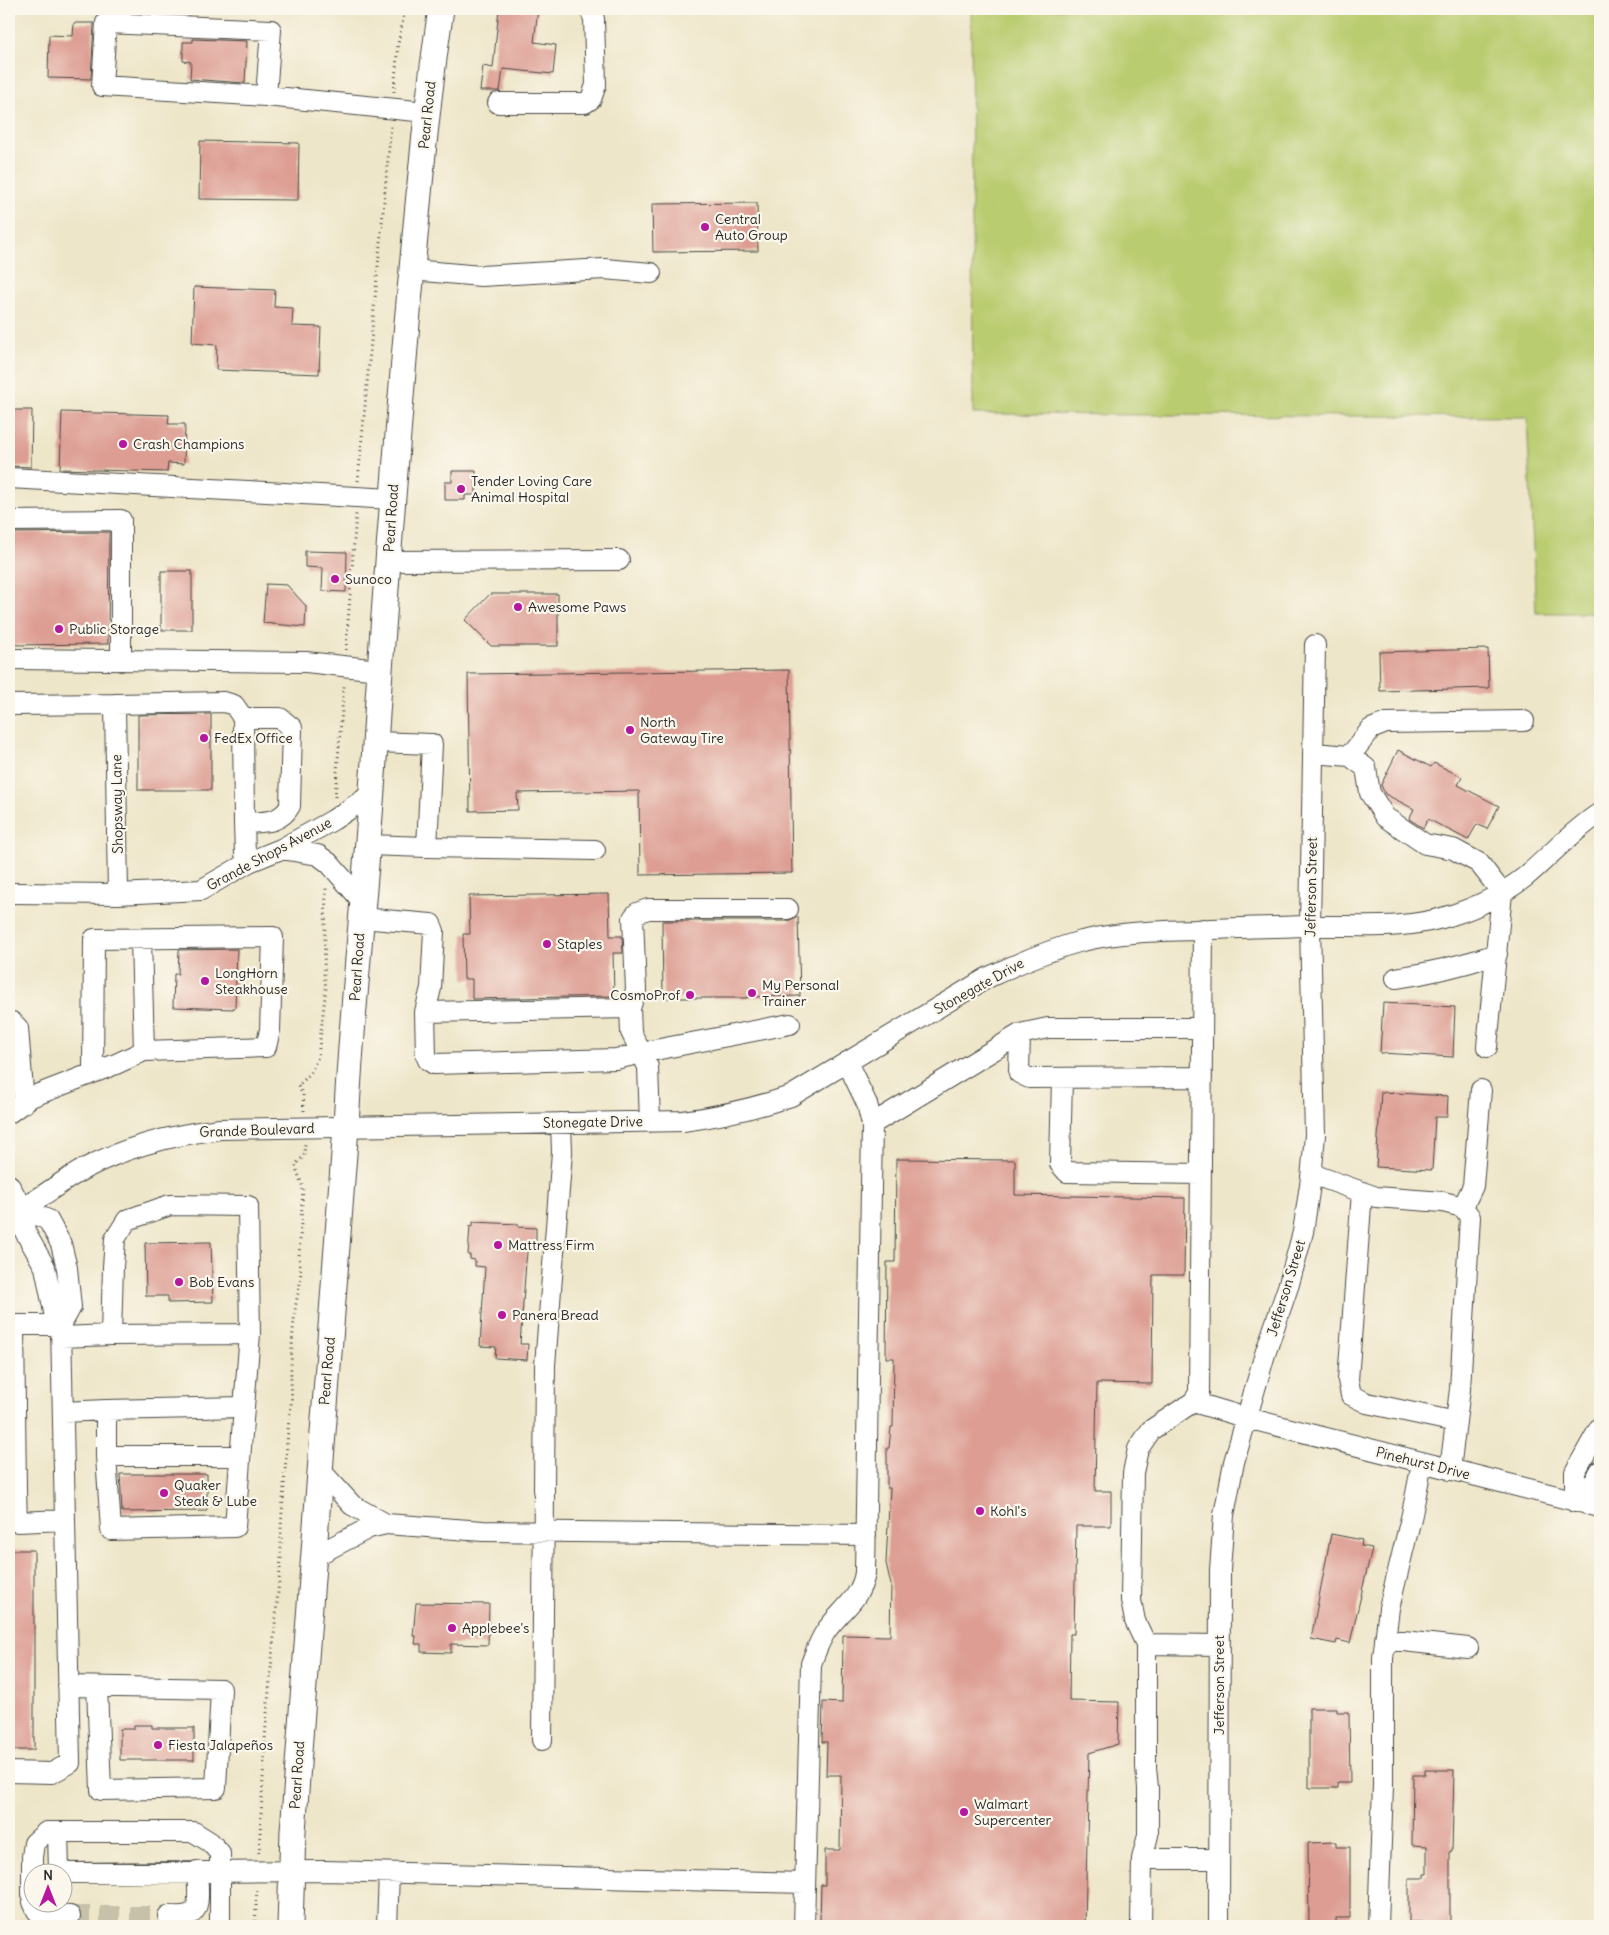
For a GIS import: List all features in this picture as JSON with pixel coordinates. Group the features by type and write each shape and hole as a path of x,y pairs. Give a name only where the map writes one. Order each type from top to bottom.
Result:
{"main road":[{"name":"Pearl Road","path":"290,1926 313,1557 349,1066 372,794 392,499 426,112 441,9"}],"street":[{"path":"498,103 585,103 591,99 596,85 596,70 594,19 590,9"},
{"path":"266,96 271,30 106,22 102,86 266,96 426,112"},
{"path":"412,270 481,276 604,269 651,273"},
{"path":"9,478 392,499"},
{"path":"9,521 121,520 121,661"},
{"path":"388,561 619,560"},
{"name":"Jefferson Street","path":"1219,1926 1219,1645 1220,1570 1224,1515 1234,1462 1289,1284 1302,1232 1312,1174 1315,1135 1310,926 1315,645"},
{"path":"9,659 306,662 379,670"},
{"path":"9,705 115,709 224,702 234,705 243,718 244,822 246,854 249,862"},
{"name":"Shopsway Lane","path":"115,709 118,894"},
{"path":"243,718 280,718 292,728 290,806 286,813 270,822 244,822"},
{"path":"1350,756 1371,729 1386,723 1524,721"},
{"path":"375,742 432,744 427,847"},
{"path":"1313,753 1350,756 1366,768 1370,793 1385,817 1425,844 1452,849 1479,863 1502,893 1488,1047"},
{"name":"Grande Shops Avenue","path":"9,893 118,894 201,890 249,862 281,849 333,820 372,794"},
{"name":"Stonegate Drive","path":"346,1126 650,1122 702,1119 756,1108 791,1096 987,978 1046,951 1122,934 1310,926 1395,927 1422,924 1476,907 1502,893 1524,878 1566,839 1597,822"},
{"path":"367,845 595,850"},
{"path":"281,849 318,855 329,863 362,910 431,924 434,931 431,988 425,1012 426,1055 428,1060 434,1064 616,1060 790,1024"},
{"path":"650,1122 648,1068 631,1032 630,1008 636,990 633,918 637,913 648,909 788,909"},
{"path":"1141,1926 1142,1860 1148,1836 1146,1644 1135,1621 1131,1600 1133,1473 1138,1449 1152,1430 1193,1402 1199,1393 1203,930"},
{"path":"16,1108 31,1097 93,1073 144,1051 266,1047 270,1030 273,937 94,939 93,1073"},
{"path":"141,939 144,1051"},
{"path":"1396,978 1441,970 1497,954"},
{"path":"425,1012 630,1008"},
{"path":"9,1023 12,1022 18,1028 16,1108"},
{"path":"872,1124 1020,1034 1048,1028 1202,1028"},
{"path":"1020,1034 1019,1073 1030,1078 1202,1078"},
{"path":"804,1926 811,1664 826,1632 855,1599 863,1585 866,1535 872,1124 862,1090 847,1062"},
{"path":"1062,1078 1060,1164 1067,1172 1201,1174"},
{"path":"1463,1207 1473,1186 1481,1090"},
{"path":"542,1740 546,1365 562,1152 561,1122"},
{"name":"Grande Boulevard","path":"16,1213 84,1170 118,1153 154,1140 186,1133 220,1129 346,1126"},
{"path":"1312,1174 1376,1197 1443,1202 1463,1207 1470,1218 1460,1389 1450,1470"},
{"path":"9,1185 16,1213 25,1232 46,1266 54,1312 61,1331 70,1763 52,1773 9,1772"},
{"path":"1362,1192 1348,1380 1351,1395 1367,1403 1456,1422"},
{"path":"106,1410 106,1456 111,1530 235,1527 250,1334 248,1206 170,1205 127,1220 115,1239 111,1335"},
{"path":"65,1520 17,1522 12,1489 12,1325 111,1335 250,1334"},
{"name":"Pinehurst Drive","path":"1193,1402 1247,1418 1600,1507"},
{"path":"63,1412 244,1407"},
{"path":"1575,1502 1575,1472 1600,1427"},
{"path":"106,1456 240,1456"},
{"path":"1378,1926 1382,1785 1382,1658 1389,1608 1412,1514 1422,1463"},
{"path":"320,1470 352,1505 386,1524"},
{"path":"1575,1502 1595,1481 1600,1471"},
{"path":"313,1557 368,1528 386,1524 483,1532 866,1535"},
{"path":"1385,1639 1468,1648"},
{"path":"1146,1644 1219,1645"},
{"path":"68,1686 221,1690 216,1788 101,1790 97,1687"},
{"path":"32,1862 34,1844 46,1832 194,1832 210,1842 220,1853 220,1926"},
{"path":"58,1832 60,1862"},
{"path":"1142,1860 1218,1860"},
{"path":"168,1916 188,1915 194,1911 197,1904 197,1871"},
{"path":"72,1872 292,1871 805,1882"},
{"path":"388,1926 389,1873"},
{"path":"39,1912 45,1915 58,1912"}],"path":[{"path":"333,820 357,496 398,44 404,9"},
{"path":"254,1926 266,1724 282,1559 281,1528 289,1416 293,1400 291,1369 296,1303 300,1290 301,1268 299,1258 303,1188 296,1165 304,1156 306,1127 303,1095 298,1086 310,1074 318,1057 326,988 324,975 326,879 329,863"}],"green space":[{"path":"971,9 1600,9 1600,613 1536,613 1527,417 973,414"}],"building":[{"path":"499,9 538,9 534,42 556,45 553,74 503,69 500,91 480,91 483,66 493,68"},
{"path":"74,23 94,23 91,79 48,78 49,35 73,36"},
{"path":"193,39 247,41 245,83 190,79 191,62 183,61 183,42 193,42"},
{"path":"200,141 299,143 298,200 199,199"},
{"name":"Central Auto Group","path":"757,203 758,251 653,252 652,204"},
{"path":"194,287 275,290 274,307 293,308 292,326 321,327 319,374 216,370 217,345 192,343"},
{"path":"9,410 32,410 31,467 9,466"},
{"name":"Crash Champions","path":"62,412 169,415 168,424 185,424 184,464 168,463 167,472 60,469"},
{"name":"Tender Loving Care Animal Hospital","path":"452,471 476,471 476,495 465,495 465,500 445,500 445,482 452,482"},
{"path":"109,532 108,644 9,645 9,533"},
{"path":"305,551 347,552 346,592 322,591 323,568 305,567"},
{"name":"Public Storage","path":"161,571 192,571 192,630 161,630"},
{"path":"266,584 287,585 306,606 305,627 263,623"},
{"name":"Awesome Paws","path":"490,594 558,594 558,646 491,646 465,620"},
{"path":"1488,649 1489,688 1380,691 1379,652"},
{"name":"North Gateway Tire","path":"789,670 792,873 640,875 639,791 517,793 518,810 470,811 468,674"},
{"path":"211,714 211,790 138,790 138,715"},
{"path":"1398,750 1431,767 1434,763 1462,777 1458,785 1499,806 1487,829 1477,824 1468,840 1428,819 1423,828 1409,819 1414,809 1385,794 1381,785"},
{"name":"Staples","path":"609,894 610,936 622,936 623,953 613,953 614,996 472,999 472,979 464,979 463,934 470,934 469,896"},
{"path":"798,917 800,996 663,998 662,921 788,921"},
{"name":"LongHorn Steakhouse","path":"237,949 235,1008 173,1007 174,974 178,974 179,950"},
{"path":"1383,1003 1455,1007 1453,1057 1380,1053"},
{"path":"1381,1092 1448,1096 1447,1117 1435,1117 1432,1170 1376,1167"},
{"path":"896,1159 1015,1160 1015,1195 1185,1198 1184,1275 1153,1275 1152,1384 1097,1383 1095,1491 1111,1491 1111,1526 1076,1526 1074,1634 1070,1634 1069,1701 1119,1702 1118,1744 1089,1753 1085,1926 830,1926 830,1923 820,1923 821,1885 825,1885 825,1850 840,1850 841,1775 826,1775 827,1742 822,1742 823,1702 842,1703 843,1635 890,1636 891,1585 886,1563 890,1488 887,1488 887,1448 889,1448 891,1427 893,1427 894,1358 886,1358 887,1262 895,1262"},
{"path":"473,1222 518,1224 518,1227 536,1228 536,1243 528,1243 520,1344 528,1344 527,1360 495,1358 496,1347 480,1346 485,1267 475,1266 475,1260 470,1259 470,1255 468,1255 470,1226 473,1226"},
{"name":"Bob Evans","path":"211,1242 213,1302 168,1303 168,1296 146,1296 145,1243"},
{"name":"Quaker Steak & Lube","path":"120,1474 207,1474 207,1511 122,1512"},
{"path":"1331,1534 1362,1540 1361,1546 1372,1548 1350,1643 1337,1640 1336,1644 1311,1639"},
{"path":"9,1550 34,1550 34,1750 9,1750"},
{"name":"Applebee's","path":"416,1603 489,1604 488,1645 451,1644 451,1653 421,1652 421,1644 415,1644 416,1636 413,1636"},
{"path":"1309,1708 1337,1708 1337,1712 1349,1712 1350,1783 1338,1783 1338,1788 1309,1788"},
{"name":"Fiesta Jalapeños","path":"134,1725 152,1725 152,1728 194,1728 194,1760 120,1760 120,1729 134,1729"},
{"path":"1425,1770 1454,1770 1452,1851 1450,1851 1450,1926 1423,1926 1423,1922 1409,1922 1409,1878 1424,1878 1424,1874 1427,1874 1427,1846 1412,1845 1413,1775 1425,1775"},
{"path":"1336,1842 1336,1847 1350,1847 1350,1918 1336,1918 1336,1926 1309,1926 1308,1843"}],"tunnel":[{"path":"70,1916 168,1916"}],"place":[{"name":"Central Auto Group","path":"705,227"},
{"name":"Crash Champions","path":"123,444"},
{"name":"Tender Loving Care Animal Hospital","path":"461,489"},
{"name":"Sunoco","path":"335,579"},
{"name":"Awesome Paws","path":"518,607"},
{"name":"Public Storage","path":"59,629"},
{"name":"North Gateway Tire","path":"630,730"},
{"name":"FedEx Office","path":"204,738"},
{"name":"Staples","path":"547,944"},
{"name":"LongHorn Steakhouse","path":"205,981"},
{"name":"My Personal Trainer","path":"752,993"},
{"name":"CosmoProf","path":"690,995"},
{"name":"Mattress Firm","path":"498,1245"},
{"name":"Bob Evans","path":"179,1282"},
{"name":"Panera Bread","path":"502,1315"},
{"name":"Quaker Steak & Lube","path":"164,1493"},
{"name":"Kohl's","path":"980,1511"},
{"name":"Applebee's","path":"452,1628"},
{"name":"Fiesta Jalapeños","path":"158,1745"},
{"name":"Walmart Supercenter","path":"964,1812"}]}
